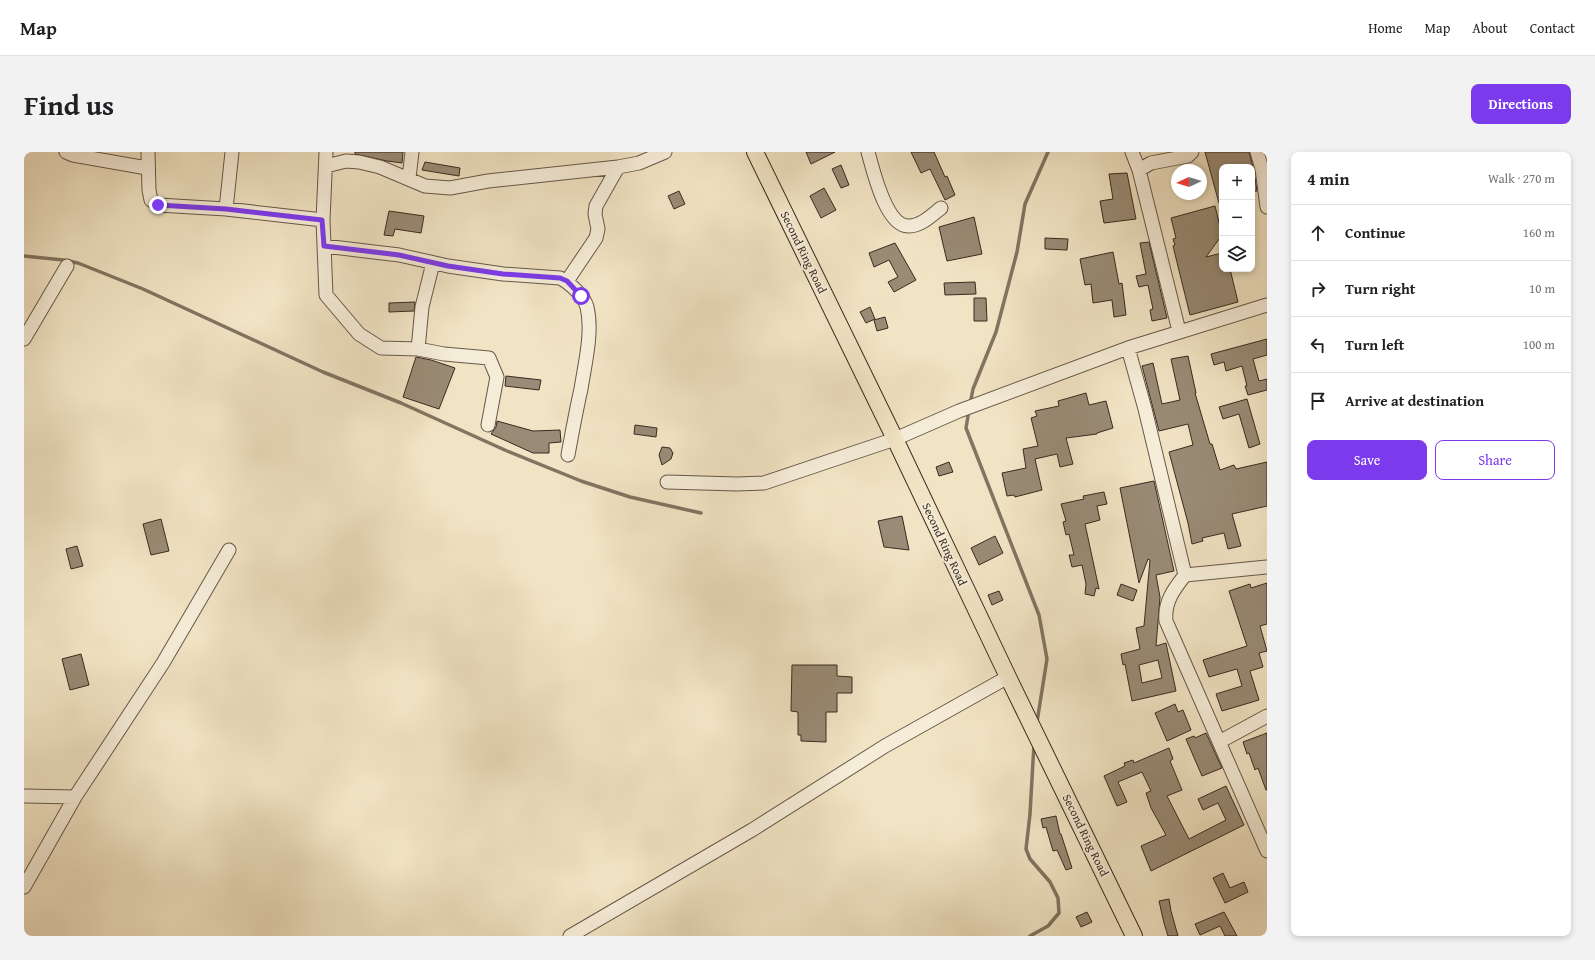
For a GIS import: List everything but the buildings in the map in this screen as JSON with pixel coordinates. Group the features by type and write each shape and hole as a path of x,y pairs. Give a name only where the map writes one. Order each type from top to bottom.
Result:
{"main road":[{"name":"Second Ring Road","path":"755,152 1134,936"}],"street":[{"path":"66,152 73,155 147,168"},
{"path":"148,152 147,168 151,200 158,205 226,209 322,220"},
{"path":"226,209 232,152"},
{"path":"326,152 322,220 326,295 359,334 381,348 418,349 444,354 489,358 497,377 488,426"},
{"path":"409,178 412,152"},
{"path":"326,166 346,161 359,162 380,167 425,186 450,188 488,181 618,167 639,163 665,152"},
{"path":"868,152 888,210 898,224 908,227 916,225 941,208"},
{"path":"1132,152 1139,170 1179,331"},
{"path":"1139,170 1152,163 1188,156 1192,152"},
{"path":"1257,152 1262,169 1267,207"},
{"path":"567,281 596,238 598,229 595,214 596,206 618,167"},
{"path":"324,246 399,255 503,274 560,278 567,281 587,305 589,317 585,366 568,455"},
{"path":"418,349 422,307 432,262"},
{"path":"24,339 67,266"},
{"path":"666,482 737,484 764,483 895,439 981,402 1128,348 1267,305"},
{"path":"1128,348 1186,575"},
{"path":"24,887 75,797 162,663 228,550"},
{"path":"1267,567 1186,575 1172,591 1165,612 1166,621 1267,851"},
{"path":"570,936 752,830 885,746 1008,677"},
{"path":"1218,742 1267,716"},
{"path":"25,796 75,797"}],"waterway":[{"path":"970,404 973,389 996,332 1017,252 1025,204 1048,152"},
{"path":"24,256 78,263 143,289 323,372 401,403 507,451 581,481 630,497 701,513"},
{"path":"969,410 966,428 1039,615 1047,659 1037,722"},
{"path":"1030,936 1048,926 1059,913 1058,898 1050,882 1030,859 1026,849 1030,814 1034,744"}],"route":[{"path":"158,205 226,209 322,220 324,246 399,255 448,266 503,274 560,278 567,281 581,296"}]}
